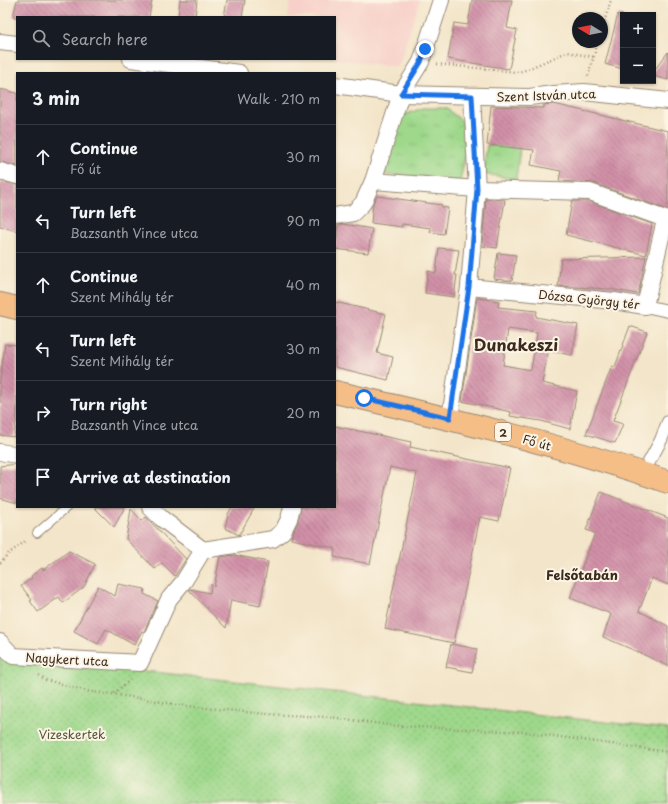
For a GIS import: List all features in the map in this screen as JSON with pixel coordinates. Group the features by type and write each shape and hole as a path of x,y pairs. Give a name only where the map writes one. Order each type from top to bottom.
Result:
{"main road":[{"path":"0,304 16,308"},
{"name":"Fő út","path":"336,392 450,418 668,482"}],"street":[{"path":"336,216 353,213 363,203 372,181 401,94 421,62 441,0"},
{"path":"0,42 16,44"},
{"path":"139,60 231,72"},
{"path":"336,86 401,94"},
{"name":"Szent István utca","path":"401,94 529,97 584,92 668,101"},
{"path":"450,418 469,287 477,189 472,96"},
{"path":"0,171 16,176"},
{"name":"Dózsa György tér","path":"372,181 477,189 590,192 667,220 645,306 614,301 469,287"},
{"path":"645,306 668,311"},
{"path":"643,474 661,440 668,422"},
{"path":"0,452 16,456"},
{"path":"151,508 161,518 203,550 273,539 283,531 290,520 292,508"},
{"name":"Nagykert utca","path":"0,642 12,656 140,663 169,599 184,581 203,550"}],"lane":[{"path":"37,533 67,508"}],"path":[{"path":"607,12 611,0"},
{"path":"584,92 596,48"},
{"path":"444,65 516,72 523,71 567,52 593,57"},
{"path":"0,564 8,554 37,533"},
{"path":"12,656 46,680 91,692 113,694 186,706 266,714 330,717 397,726 525,732 668,752"}],"shaded area":[{"path":"291,0 420,0 398,67 336,59 336,16 288,16"}],"green space":[{"path":"423,108 446,108 463,122 466,152 460,181 379,174 401,116"},
{"path":"487,145 520,148 516,179 483,174"},
{"name":"Vizeskertek","path":"0,655 668,729 668,804 0,804"}],"building":[{"path":"17,0 152,0 149,16 13,17"},
{"path":"180,0 197,0 195,16 178,16"},
{"path":"227,0 245,0 242,16 224,16"},
{"path":"472,0 512,0 507,28 517,30 509,69 448,59 454,23 468,25"},
{"path":"618,14 620,14 620,68 605,64"},
{"path":"668,52 668,80 656,77 656,68"},
{"path":"0,89 16,93 16,166 0,162"},
{"path":"554,104 668,131 668,210 593,183 559,181 561,171 531,165 534,150 487,145 491,106 544,108 544,105"},
{"path":"0,181 16,185 16,231 0,226"},
{"path":"377,196 442,205 442,207 448,208 444,234 430,232 431,228 402,224 402,227 371,223 373,203"},
{"path":"486,199 505,200 497,248 482,246"},
{"path":"572,201 588,201 652,224 646,255 566,235"},
{"path":"343,224 372,229 368,253 336,249 338,225"},
{"path":"439,248 459,250 455,275 457,275 454,297 425,293 428,271 436,273"},
{"path":"498,253 516,255 512,281 494,279"},
{"path":"646,257 638,294 609,289 558,286 561,259"},
{"path":"477,298 499,301 498,307 537,311 536,317 578,325 572,355 548,351 542,383 577,391 570,429 541,421 510,416 511,412 462,401","holes":["508,329 537,333 531,370 503,365"]},
{"path":"336,302 386,314 377,353 393,357 388,380 336,367"},
{"path":"630,326 647,332 613,421 623,424 615,443 586,434 612,366 615,367"},
{"path":"5,344 16,345 16,422 14,437 0,435 0,381"},
{"path":"336,426 411,442 410,447 510,468 499,521 480,517 454,643 385,629 417,473 390,467 370,564 334,557 335,548 291,539 298,521 301,508 336,508"},
{"path":"16,464 16,503 0,498 0,466"},
{"path":"601,492 668,518 668,585 652,578 639,611 668,626 668,666 603,637 611,614 570,598 595,533 586,530"},
{"path":"95,508 124,508 114,527"},
{"path":"231,508 254,508 239,535 225,528 228,514"},
{"path":"131,509 142,521 146,517 186,559 175,576 162,563 155,569 126,539"},
{"path":"69,551 95,564 84,587 63,603 59,597 38,612 30,601 32,600 21,586 32,578 31,576 42,568 43,570"},
{"path":"234,555 268,562 260,606 231,600 226,628 189,590 210,593 211,584 214,587 220,557"},
{"path":"118,584 145,589 144,594 158,601 144,632 142,631 134,645 106,629 98,644 74,631 98,586 115,596"},
{"path":"451,644 477,649 472,672 446,667"}],"district":[{"name":"Dunakeszi","path":"516,344"},
{"name":"Felsőtabán","path":"582,574"}],"route":[{"path":"364,398 450,418 464,312 469,287 477,189 472,96 401,94 421,62 425,49"}]}
